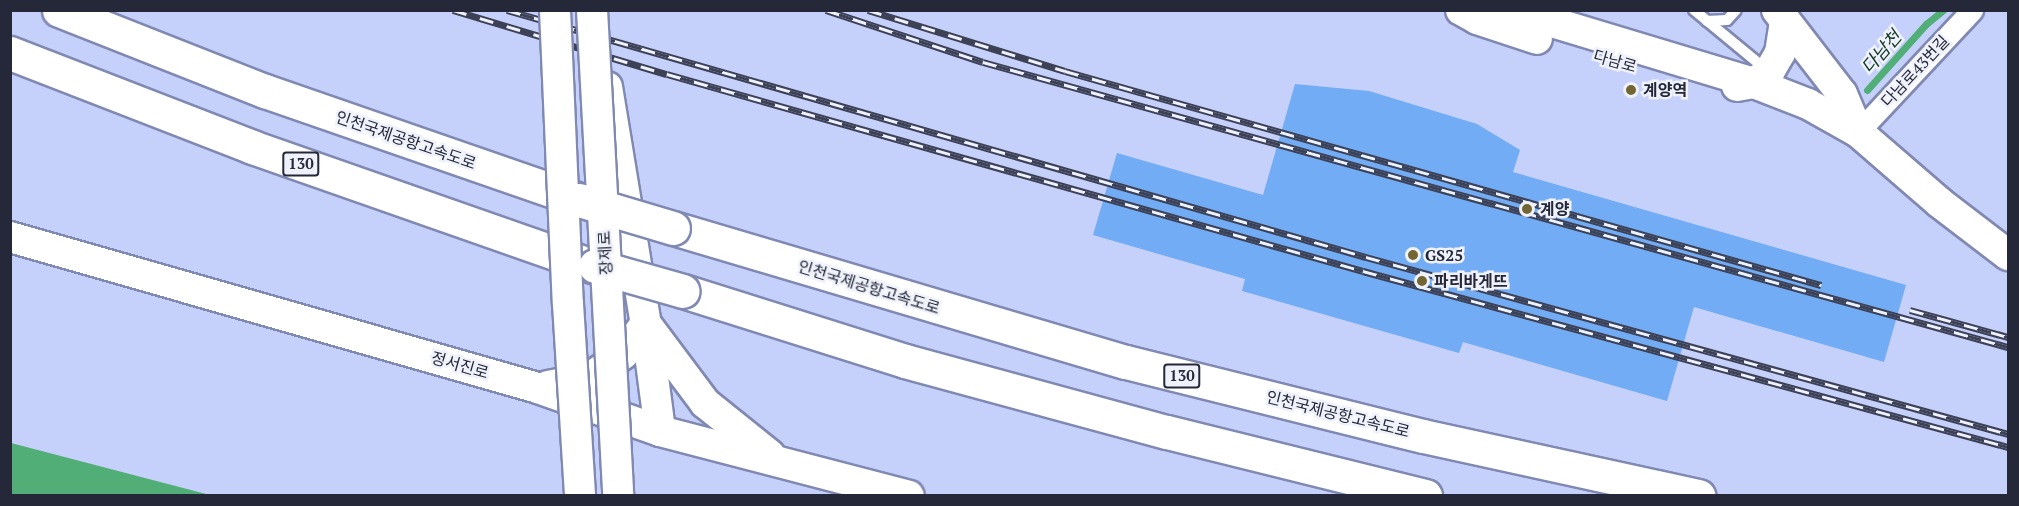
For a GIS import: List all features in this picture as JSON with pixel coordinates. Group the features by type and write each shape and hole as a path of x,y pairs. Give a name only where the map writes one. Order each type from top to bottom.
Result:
{"highway":[{"name":"인천국제공항고속도로","path":"59,10 265,91 579,200 1126,362 1423,435 1699,495"},
{"name":"130","path":"10,53 252,147 595,266 683,291 905,361 1167,432 1425,495"}],"street":[{"path":"555,10 568,304 580,495"},
{"name":"장제로","path":"593,10 646,324 660,431"},
{"name":"장제로","path":"593,10 618,495"},
{"name":"다남로","path":"1461,10 1519,34 1715,89 1808,104"},
{"name":"다남로","path":"1512,10 1762,77 1858,132 1940,203 2008,255"},
{"name":"다남로43번길","path":"1858,132 1972,10"},
{"path":"1715,89 1762,77 1780,53 1781,16"},
{"name":"다남로","path":"1781,16 1842,94 1858,132"},
{"name":"정서진로","path":"10,237 538,388 660,431 909,495"},
{"path":"538,388 590,378 623,354 646,324 705,403 780,462"}],"lane":[{"path":"1694,10 1762,77"},
{"path":"1707,21 1727,20 1736,10"}],"shaded area":[{"path":"11,443 210,495 11,495"}],"building":[{"path":"1295,84 1369,91 1477,124 1520,150 1513,172 1906,285 1884,362 1694,307 1667,401 1463,342 1459,353 1242,291 1245,279 1093,235 1117,153 1263,195"}],"waterway":[{"name":"다남천","path":"1867,90 1926,24 1943,10"}],"railway":[{"path":"453,10 667,74 1363,271 2008,447"},
{"path":"507,10 1366,257 2008,434"},
{"path":"826,10 983,62 2008,347"},
{"path":"868,10 1065,71 1821,285"},
{"path":"1910,310 2008,337"}],"place":[{"name":"계양역","path":"1631,90"},
{"name":"계양","path":"1527,209"},
{"name":"GS25","path":"1413,255"},
{"name":"파리바게뜨","path":"1422,281"}]}
